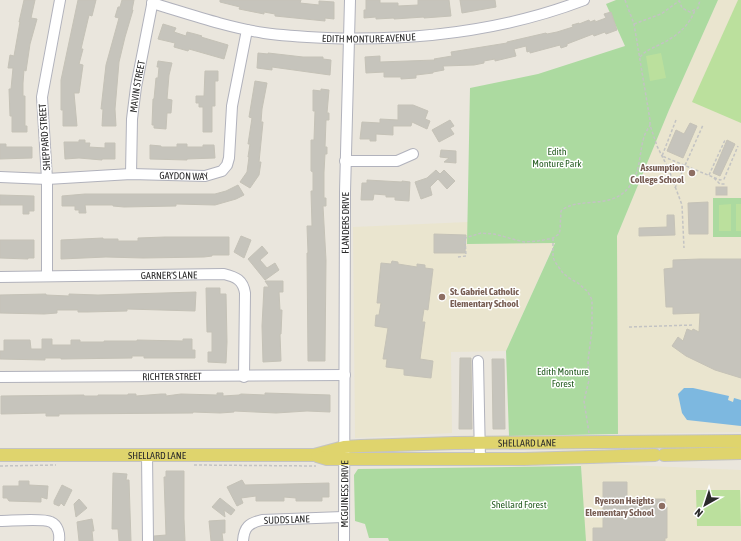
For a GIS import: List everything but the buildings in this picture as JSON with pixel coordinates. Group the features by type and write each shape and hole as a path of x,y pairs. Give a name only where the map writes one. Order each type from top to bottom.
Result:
{"main road":[{"name":"SHELLARD LANE","path":"0,455 314,455 344,447 455,443 741,441"},
{"name":"SHELLARD LANE","path":"314,455 327,459 524,459 741,454"}],"street":[{"name":"SHEPPARD STREET","path":"47,276 47,179 42,97 60,0"},
{"name":"FLANDERS DRIVE","path":"344,447 345,161 350,0"},
{"name":"EDITH MONTURE AVENUE","path":"152,2 247,30 296,36 376,39 459,32 554,12 584,0"},
{"name":"MAVIN STREET","path":"131,174 132,119 135,93 152,2"},
{"name":"GAYDON WAY","path":"0,177 47,179 131,174 205,176 222,171 227,166 229,158 232,106 247,30"},
{"path":"345,161 397,161 413,154"},
{"name":"GARNER'S LANE","path":"0,277 224,274 232,276 244,286 245,293 244,377"},
{"path":"478,361 480,459"},
{"name":"RICHTER STREET","path":"0,377 244,377 345,375"},
{"name":"MCGUINESS DRIVE","path":"344,447 344,541"},
{"path":"147,454 148,541"},
{"name":"SUDDS LANE","path":"243,541 243,533 250,523 262,520 343,517"},
{"path":"0,521 42,520 51,522 58,528 59,541"}],"path":[{"path":"625,0 634,24 650,126 682,205 684,248"},
{"path":"640,58 649,49 668,41 678,34 688,24 695,10 700,5 700,0"},
{"path":"634,24 661,14 679,1 681,7 685,11 690,12 695,10"},
{"path":"662,156 676,120"},
{"path":"675,188 703,125"},
{"path":"458,257 466,256 466,238 481,233 494,234 524,242 553,238 559,234 560,215 564,208 568,206 601,202 620,196 628,190 638,172 644,137 650,126"},
{"path":"709,175 725,140"},
{"path":"662,156 720,180 724,179 738,146"},
{"path":"714,177 720,184 725,184"},
{"path":"553,238 553,257 555,262 563,273 588,292 592,300 592,329 588,361 589,380 584,401 590,437"},
{"path":"629,327 693,325"},
{"path":"0,466 61,465"},
{"path":"188,465 319,466"}],"shaded area":[{"name":"Assumption College School","path":"718,0 741,0 741,432 618,434 617,236 669,110"},
{"name":"St. Gabriel Catholic Elementary School","path":"468,222 467,244 555,242 506,351 451,352 452,433 355,438 353,227"},
{"name":"Ryerson Heights Elementary School","path":"581,463 741,470 741,541 585,541"}],"green space":[{"name":"Edith Monture Park","path":"616,0 718,0 669,110 617,236 618,434 509,436 506,351 555,243 467,244 470,88 538,74 625,46 606,4"},
{"path":"738,0 741,0 741,123 692,102"},
{"path":"661,53 666,78 650,81 646,56"},
{"path":"713,198 741,198 741,237 713,237"},
{"path":"731,204 731,231 719,231 719,205"},
{"path":"736,204 741,204 741,231 736,231"},
{"name":"Shellard Forest","path":"581,466 586,541 389,541 388,538 369,538 365,524 355,521 354,475 358,469"},
{"path":"696,490 740,490 741,526 697,526"}],"water":[{"path":"684,388 693,388 729,396 728,400 733,402 734,398 741,400 741,426 687,420 682,413 678,394"}],"place":[{"name":"Assumption College School","path":"692,173"},
{"name":"St. Gabriel Catholic Elementary School","path":"442,297"},
{"name":"Ryerson Heights Elementary School","path":"662,506"}],"park label":[{"name":"Edith Monture Forest","path":"563,376"}]}
